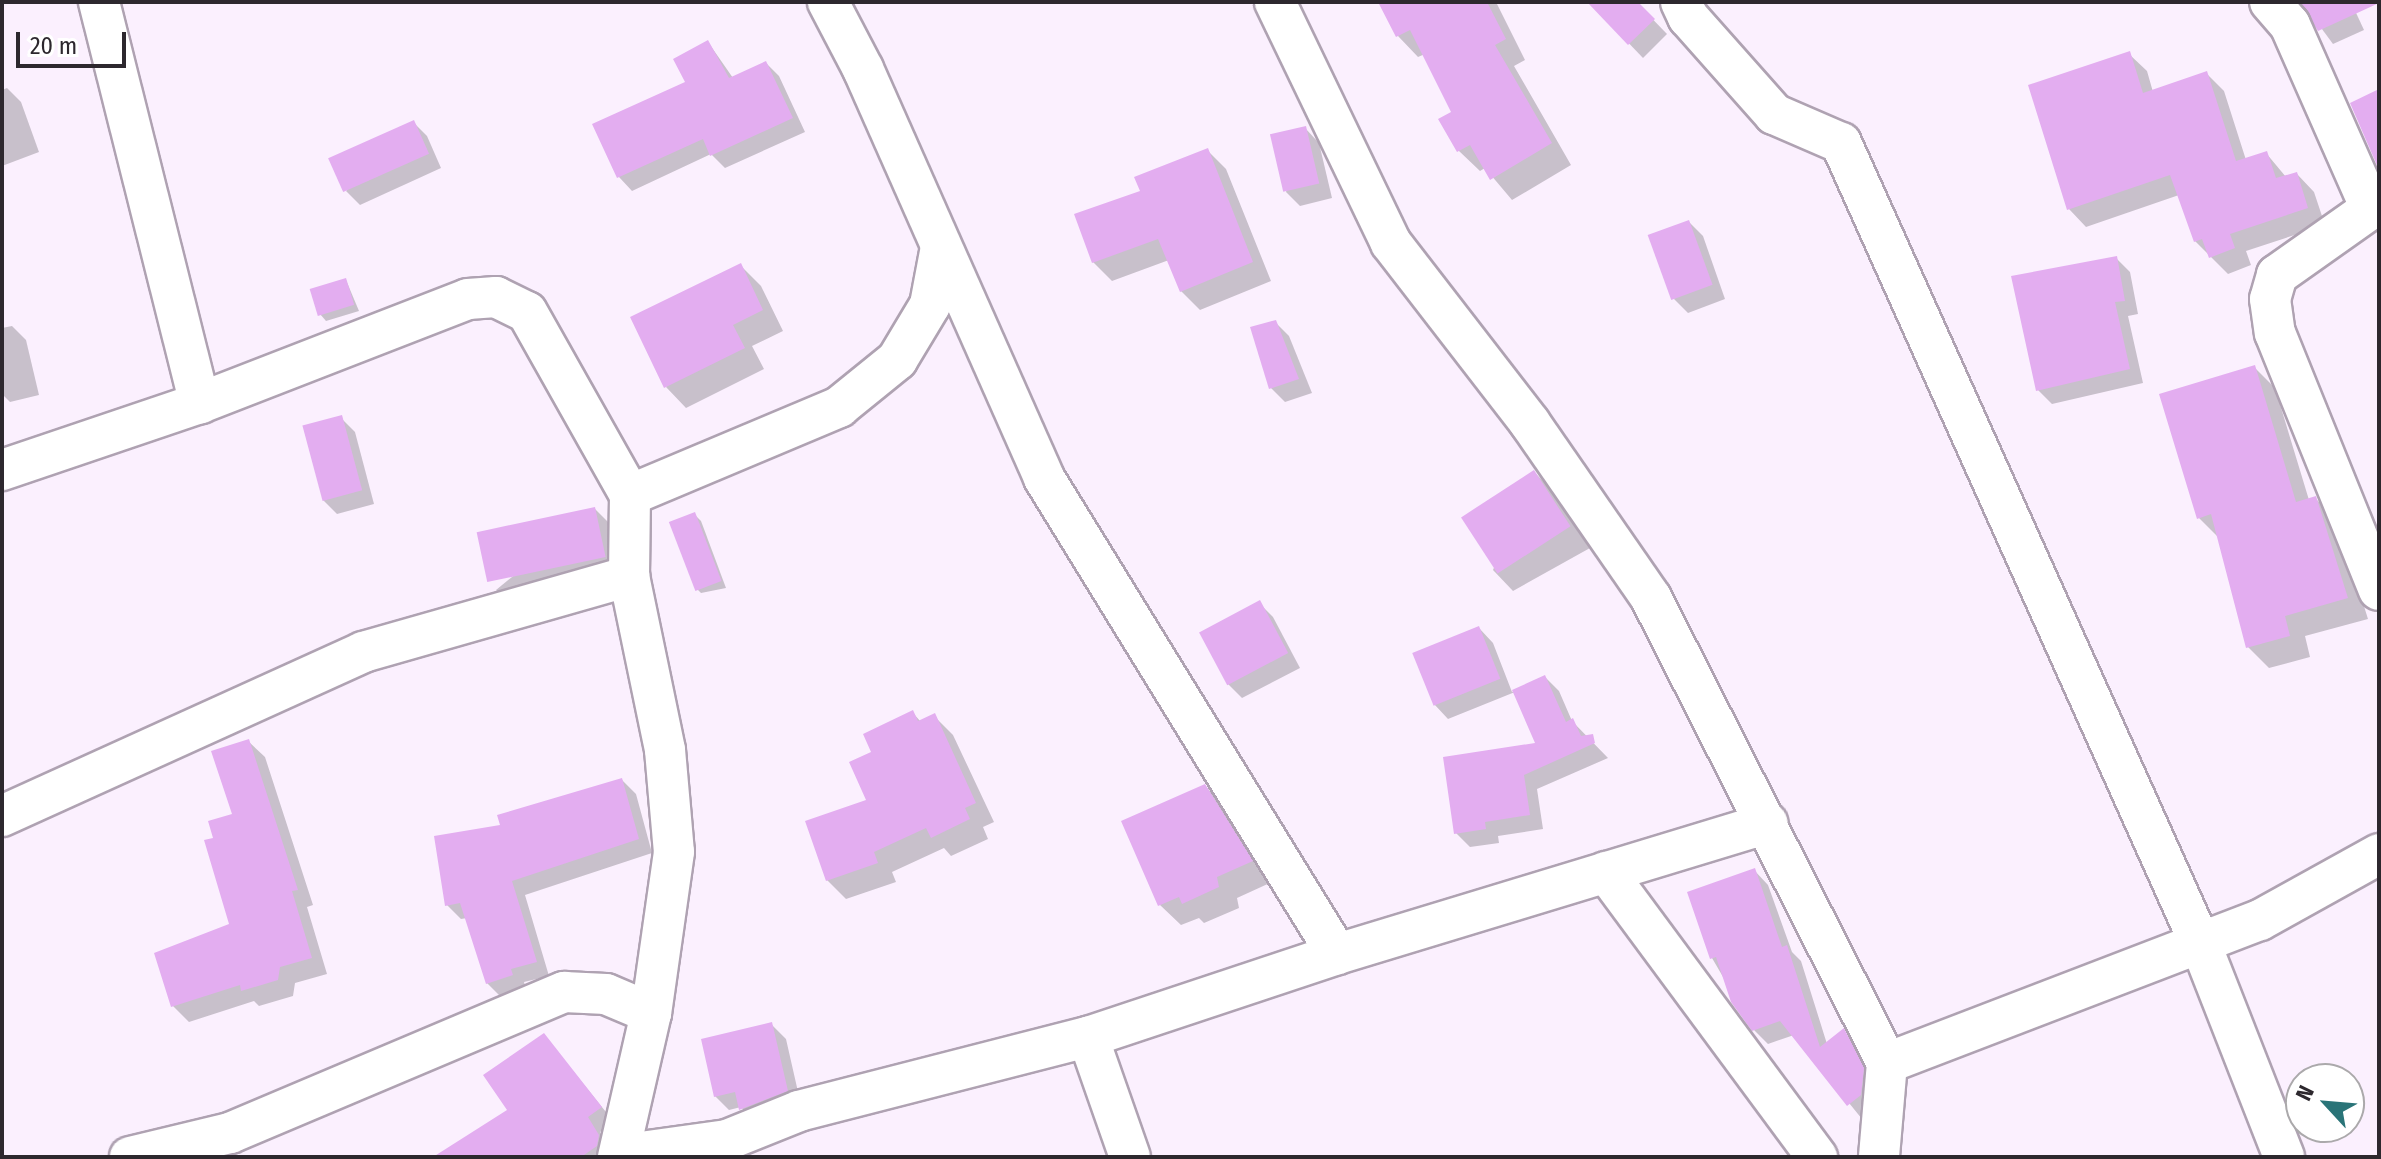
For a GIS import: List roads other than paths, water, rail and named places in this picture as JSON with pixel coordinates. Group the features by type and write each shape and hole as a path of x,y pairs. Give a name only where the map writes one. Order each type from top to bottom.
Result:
{"street":[{"path":"99,2 200,403"},
{"path":"828,2 1044,478 1337,954"},
{"path":"1275,2 1391,243 1530,423 1651,598 1887,1063 1879,1157"},
{"path":"1681,2 1688,17 1774,114 1841,143 2201,945 2284,1157"},
{"path":"2270,2 2290,25 2375,206 2277,275 2270,299 2275,333 2379,590"},
{"path":"630,495 839,407 897,360 930,305 941,247"},
{"path":"2,470 200,403 468,299 496,297 527,312 630,495 629,576 665,750 674,852 651,1013 619,1156 727,1140 799,1111 1088,1037 1337,954 1767,823"},
{"path":"2,816 363,652 629,576"},
{"path":"1887,1063 2260,920 2379,854"},
{"path":"1606,872 1817,1157"},
{"path":"130,1157 230,1133 564,992 606,994 651,1013"},
{"path":"1088,1037 1130,1157"}]}
